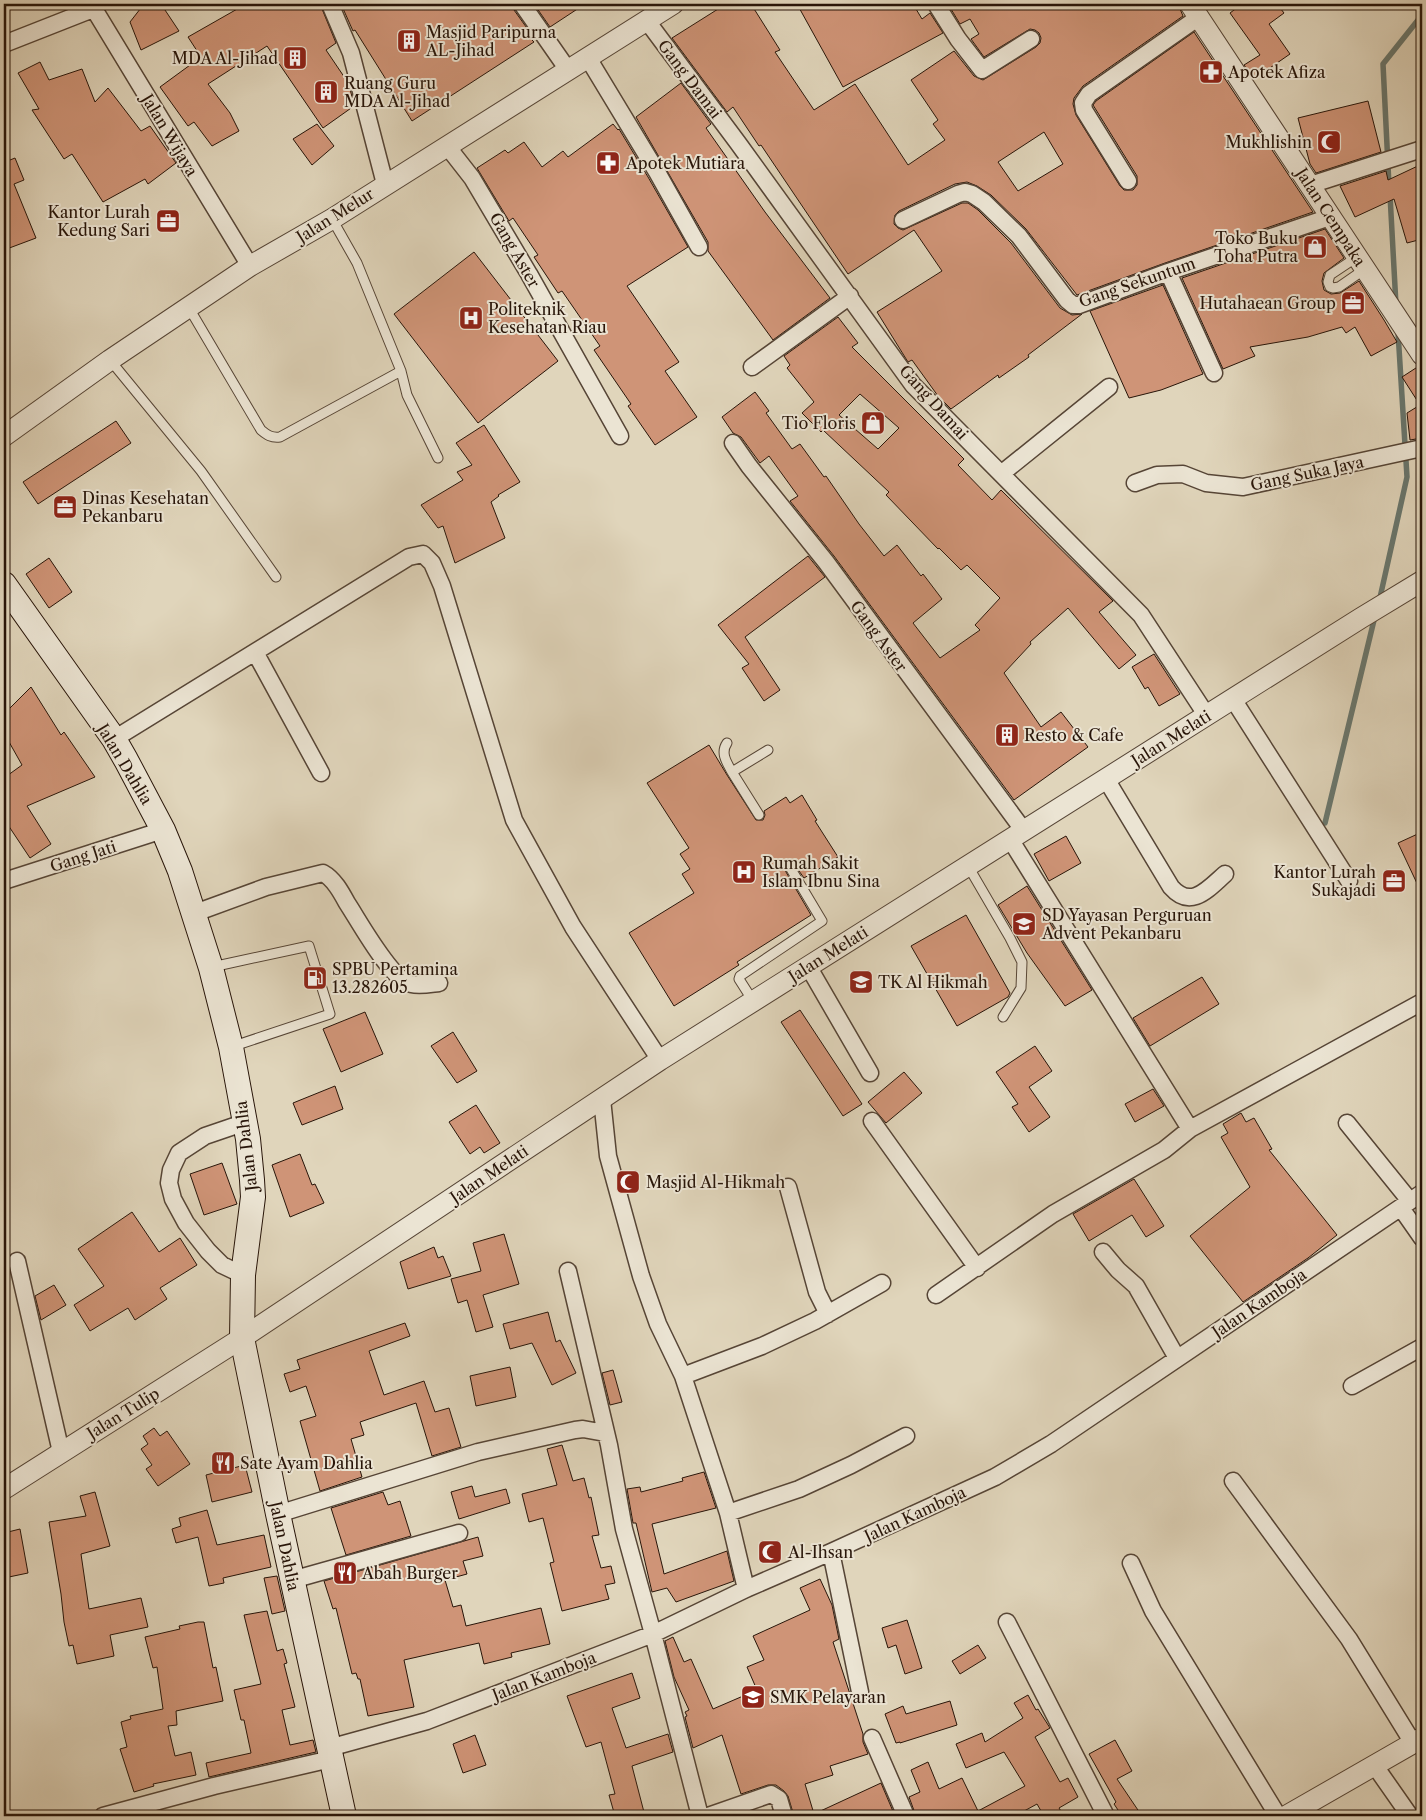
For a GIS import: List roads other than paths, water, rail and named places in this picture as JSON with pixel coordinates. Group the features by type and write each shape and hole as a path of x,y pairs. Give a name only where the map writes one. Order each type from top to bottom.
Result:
{"main road":[{"name":"Jalan Dahlia","path":"4,584 114,739 126,760 163,830 183,878 211,968 231,1047 246,1122 251,1159 253,1197 243,1276 242,1338 292,1580 344,1816"}],"street":[{"path":"330,4 351,53 385,184"},
{"path":"522,4 568,70"},
{"name":"Jalan Melur","path":"4,436 110,360 250,266 332,219 673,4"},
{"path":"936,4 958,39 982,70 1031,39"},
{"path":"4,44 92,6"},
{"name":"Jalan Wijaya","path":"92,6 250,266"},
{"path":"1128,181 1084,110 1083,104 1090,94 1195,10"},
{"name":"Jalan Cempaka","path":"1195,10 1417,347"},
{"name":"Gang Damai","path":"647,21 850,296 913,385 1141,615 1207,716"},
{"path":"588,58 657,172 699,247"},
{"name":"Gang Aster","path":"448,146 472,178 520,258 620,436"},
{"path":"1310,184 1422,149"},
{"name":"Gang Sekuntum","path":"903,220 958,194 965,192 972,194 984,202 1019,236 1068,300 1073,305 1079,305 1168,272 1330,217"},
{"path":"1168,272 1214,373"},
{"path":"752,367 850,296"},
{"path":"1001,474 1109,387"},
{"name":"Gang Aster","path":"733,443 749,466 826,562 1017,835 1190,1129"},
{"name":"Gang Suka Jaya","path":"1135,484 1157,475 1183,474 1206,483 1243,487 1417,449"},
{"path":"114,739 410,557 423,554 432,563 442,586 514,820 573,927 660,1060"},
{"name":"Jalan Melati","path":"242,1338 660,1060 1106,778 1418,584"},
{"path":"255,652 321,772"},
{"path":"1233,699 1349,881"},
{"path":"1106,778 1178,895 1189,898 1204,892 1225,874"},
{"name":"Gang Jati","path":"7,875 163,830"},
{"path":"195,913 266,887 323,873 340,891 375,947 398,976 410,984 439,983"},
{"path":"808,966 870,1073"},
{"path":"936,1295 1053,1214 1164,1150 1190,1129 1422,1002"},
{"path":"602,1099 608,1156 641,1276 658,1324 683,1376 728,1513 746,1589"},
{"path":"872,1121 977,1268"},
{"path":"243,1276 222,1265 208,1251 186,1223 172,1199 169,1183 171,1170 179,1153 205,1136 246,1122"},
{"path":"1347,1123 1411,1200 1422,1238"},
{"path":"788,1187 816,1292 828,1314"},
{"name":"Jalan Kamboja","path":"104,1816 330,1754 427,1721 653,1634 746,1589 995,1477 1051,1444 1411,1200"},
{"path":"1103,1252 1118,1270 1136,1286 1177,1358"},
{"path":"18,1261 62,1452"},
{"path":"568,1271 609,1445 624,1529 700,1816"},
{"path":"683,1376 762,1346 828,1314 882,1283"},
{"name":"Jalan Tulip","path":"4,1489 242,1338"},
{"path":"1352,1386 1422,1347"},
{"path":"278,1514 478,1452 575,1430 583,1429 605,1433"},
{"path":"728,1513 799,1489 851,1465 906,1436"},
{"path":"1233,1481 1350,1639 1418,1740 1286,1816"},
{"path":"292,1580 459,1533"},
{"path":"831,1552 860,1692"},
{"path":"1131,1563 1153,1611 1278,1816"},
{"path":"1007,1622 1106,1816"},
{"path":"872,1738 906,1816"},
{"path":"1375,1766 1410,1816"},
{"path":"708,1816 770,1794 779,1799 784,1816"}],"lane":[{"path":"332,219 357,264 401,371 407,395 438,458"},
{"path":"189,308 261,430 274,438 280,437 401,371"},
{"path":"110,360 201,471 276,577"},
{"path":"727,743 724,752 726,762 759,816"},
{"path":"732,772 768,750"},
{"path":"967,866 1010,938 1022,962 1021,988 1002,1017"},
{"path":"753,1001 739,979 740,976 818,925 822,920 791,869"},
{"path":"211,968 309,946 330,1014 231,1047"}],"waterway":[{"path":"1389,186 1383,64 1422,15"},
{"path":"1390,195 1396,305"},
{"path":"1379,602 1407,477 1398,332"},
{"path":"1325,823 1375,616"}],"place":[{"name":"Masjid Paripurna AL-Jihad","path":"409,41"},
{"name":"MDA Al-Jihad","path":"295,58"},
{"name":"Apotek Afiza","path":"1211,72"},
{"name":"Ruang Guru MDA Al-Jihad","path":"326,92"},
{"name":"Mukhlishin","path":"1329,142"},
{"name":"Apotek Mutiara","path":"608,163"},
{"name":"Kantor Lurah Kedung Sari","path":"168,221"},
{"name":"Toko Buku Toha Putra","path":"1315,247"},
{"name":"Hutahaean Group","path":"1353,303"},
{"name":"Politeknik Kesehatan Riau","path":"471,318"},
{"name":"Tio Floris","path":"873,423"},
{"name":"Dinas Kesehatan Pekanbaru","path":"65,507"},
{"name":"Resto & Cafe","path":"1007,735"},
{"name":"Rumah Sakit Islam Ibnu Sina","path":"744,872"},
{"name":"Kantor Lurah Sukajadi","path":"1394,881"},
{"name":"SD Yayasan Perguruan Advent Pekanbaru","path":"1024,924"},
{"name":"SPBU Pertamina 13.282605","path":"315,978"},
{"name":"TK Al Hikmah","path":"861,982"},
{"name":"Masjid Al-Hikmah","path":"628,1182"},
{"name":"Sate Ayam Dahlia","path":"223,1463"},
{"name":"Al-Ihsan","path":"770,1552"},
{"name":"Abah Burger","path":"345,1573"},
{"name":"SMK Pelayaran","path":"753,1697"}]}
